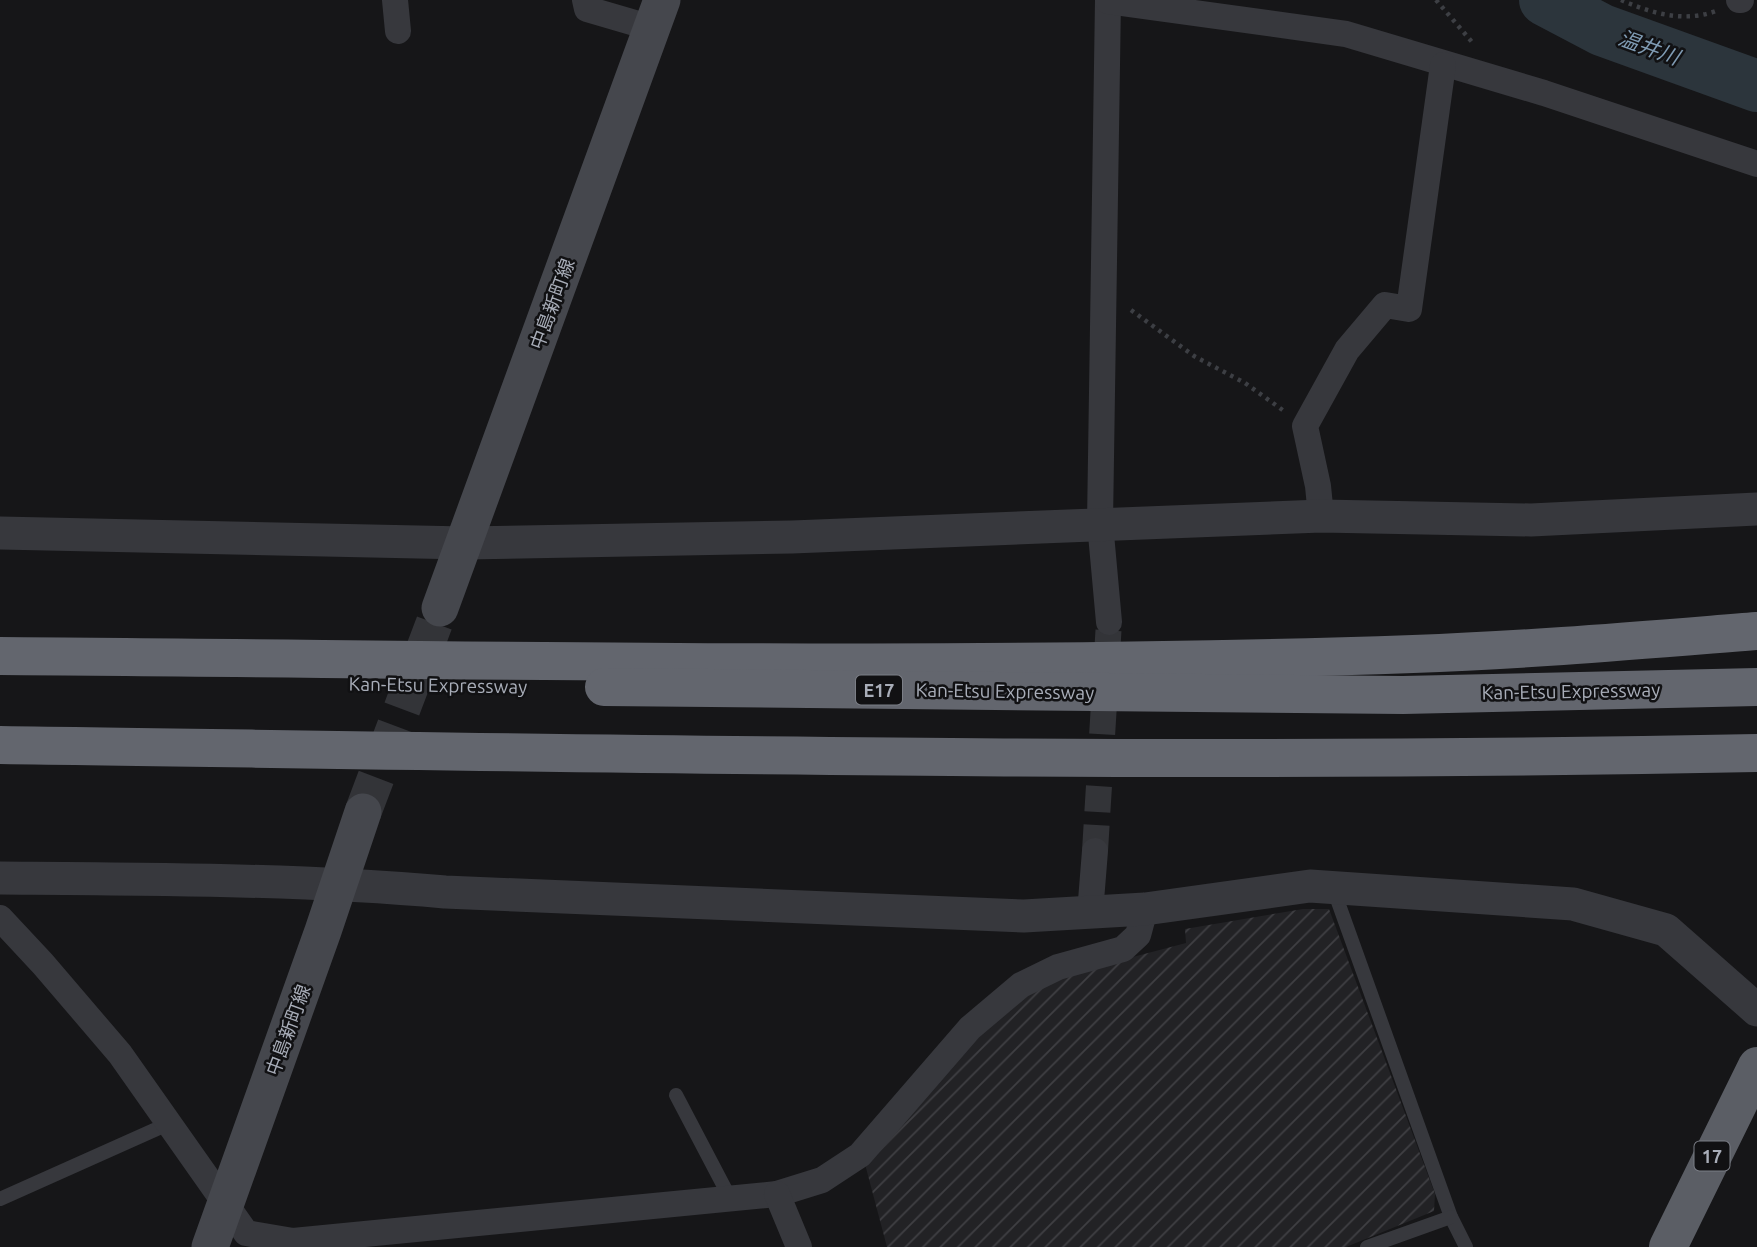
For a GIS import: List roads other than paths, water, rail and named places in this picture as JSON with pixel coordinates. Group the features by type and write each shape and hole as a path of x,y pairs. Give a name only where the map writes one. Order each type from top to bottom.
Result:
{"highway":[{"path":"0,656 811,661 1194,659 1418,654 1757,631"},
{"name":"Kan-Etsu Expressway","path":"0,680 1403,695 1757,687"},
{"path":"0,745 969,758 1366,758 1757,753"},
{"name":"17","path":"1668,1247 1757,1066"}],"main road":[{"name":"中島新町線","path":"440,608 657,14"},
{"name":"中島新町線","path":"210,1247 363,812"}],"street":[{"path":"395,0 398,31"},
{"path":"585,0 587,9 657,14"},
{"path":"1109,622 1100,523 1108,0 1346,34 1544,93 1757,164"},
{"path":"1321,516 1318,486 1305,426 1347,350 1385,306 1409,309 1443,65"},
{"path":"0,533 465,543 792,537 1321,516 1531,520 1757,509"},
{"path":"1090,914 1095,851"},
{"path":"0,878 278,881 445,892 1024,916 1145,909 1310,886 1573,904 1666,930 1757,1010"},
{"path":"0,918 120,1054 246,1233 294,1244 373,1240 777,1194 822,1180 860,1155 970,1028 1021,985 1058,967 1123,949 1138,935 1145,909"},
{"path":"777,1194 799,1247"}],"lane":[{"path":"1332,887 1451,1217 1466,1247"},
{"path":"676,1095 730,1198"},
{"path":"0,1199 170,1123"},
{"path":"1367,1247 1451,1217"}],"waterway":[{"name":"温井川","path":"1545,0 1602,30 1757,86"}],"tunnel":[{"path":"363,812 440,608"},
{"path":"1095,851 1109,622"}]}
